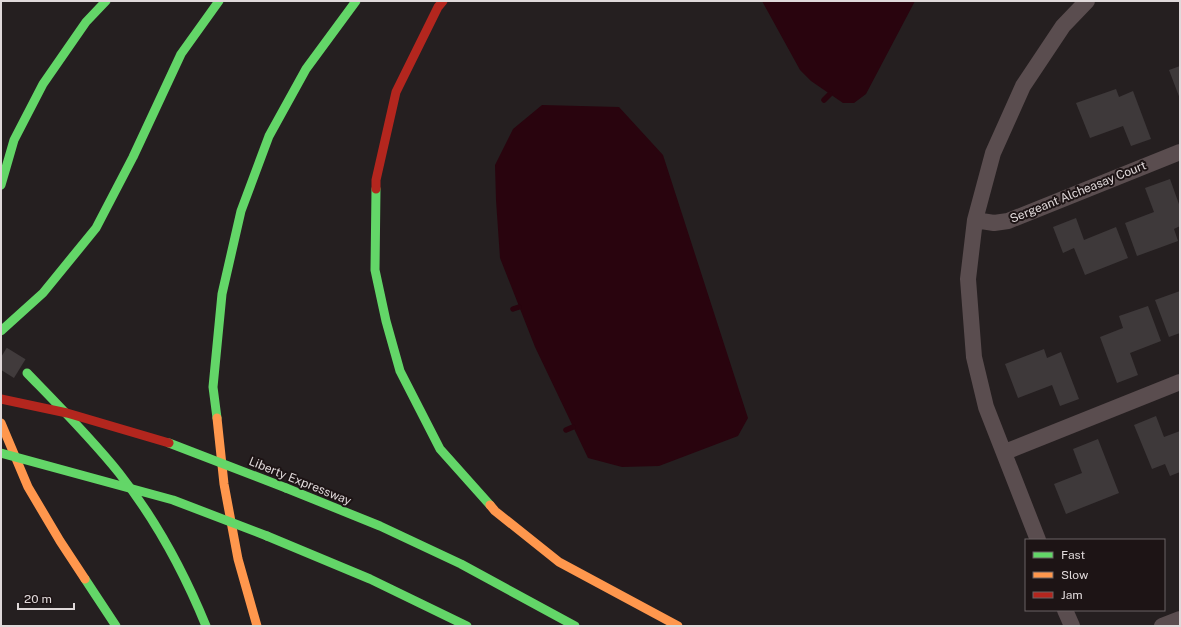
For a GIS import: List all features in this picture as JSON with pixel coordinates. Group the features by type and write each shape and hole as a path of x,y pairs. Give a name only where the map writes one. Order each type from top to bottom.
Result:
{"main road":[{"path":"1,185 14,140 43,84 86,22 106,1"},
{"path":"1,332 43,293 96,228 133,157 181,54 219,1"},
{"path":"257,626 238,559 224,484 213,387 222,294 241,212 269,136 306,69 356,1"},
{"path":"443,1 438,7 396,92 376,180 375,270 386,321 400,371 440,449 495,511 559,562 678,626"},
{"path":"27,373 105,456 148,512 174,558 206,626"},
{"name":"Liberty Expressway","path":"1,399 67,413 171,444 286,488 380,526 461,564 575,626"},
{"path":"1,423 28,487 60,541 116,626"},
{"path":"1,453 173,500 267,536 370,579 467,626"}],"street":[{"path":"1038,539 1005,452 986,407 974,357 968,279 975,220 993,153 1023,86 1063,26 1087,1"},
{"name":"Sergeant Alcheasay Court","path":"975,220 994,223 1008,221 1180,152"},
{"path":"1005,452 1180,382"},
{"path":"1065,611 1072,626"},
{"path":"1162,626 1180,619"}],"shaded area":[{"path":"762,1 915,1 866,94 854,103 843,103 811,81 800,70"},
{"path":"542,105 619,107 663,155 748,418 738,436 659,466 622,467 588,458 535,347 500,258 495,165 513,129"}],"building":[{"path":"1180,66 1180,99 1169,70"},
{"path":"1116,89 1119,97 1133,91 1151,139 1131,146 1123,126 1090,138 1076,103"},
{"path":"1170,179 1180,207 1180,226 1174,229 1178,241 1137,256 1125,223 1154,212 1145,188"},
{"path":"1076,218 1084,240 1116,227 1128,258 1085,275 1074,248 1063,253 1053,227"},
{"path":"1180,291 1180,333 1169,337 1155,300"},
{"path":"1148,306 1161,341 1130,353 1138,375 1117,383 1100,337 1123,328 1119,316"},
{"path":"1044,349 1047,358 1061,352 1079,399 1060,406 1052,385 1018,398 1005,364"},
{"path":"1156,416 1164,437 1180,431 1180,472 1170,476 1165,464 1152,469 1134,425"},
{"path":"1098,439 1119,493 1066,514 1054,484 1082,473 1073,449"}],"waterway":[{"path":"824,100 830,94"},
{"path":"513,309 519,307"},
{"path":"566,430 573,427"}],"tunnel":[{"path":"1,357 27,373"}],"traffic: fast":[{"path":"1,185 14,140 43,84 86,22 106,1"},
{"path":"1,331 43,293 96,228 133,157 181,54 219,1"},
{"path":"217,418 213,387 222,294 241,211 269,136 306,69 356,1"},
{"path":"376,189 375,270 386,321 400,371 440,449 490,505"},
{"path":"27,373 97,447 119,473 145,509 179,566 206,626"},
{"path":"169,443 286,488"},
{"path":"1,453 173,500 267,536"},
{"path":"286,488 380,526 461,564 575,626"},
{"path":"267,536 370,579 467,626"},
{"path":"85,579 116,626"}],"traffic: slow":[{"path":"217,418 224,484 238,559 257,626"},
{"path":"1,423 28,487 60,541 85,579"},
{"path":"490,505 495,511 559,562 678,626"}],"traffic: jam":[{"path":"376,189 376,180 396,92 438,7 443,1"},
{"path":"1,399 67,413 169,443"}]}
